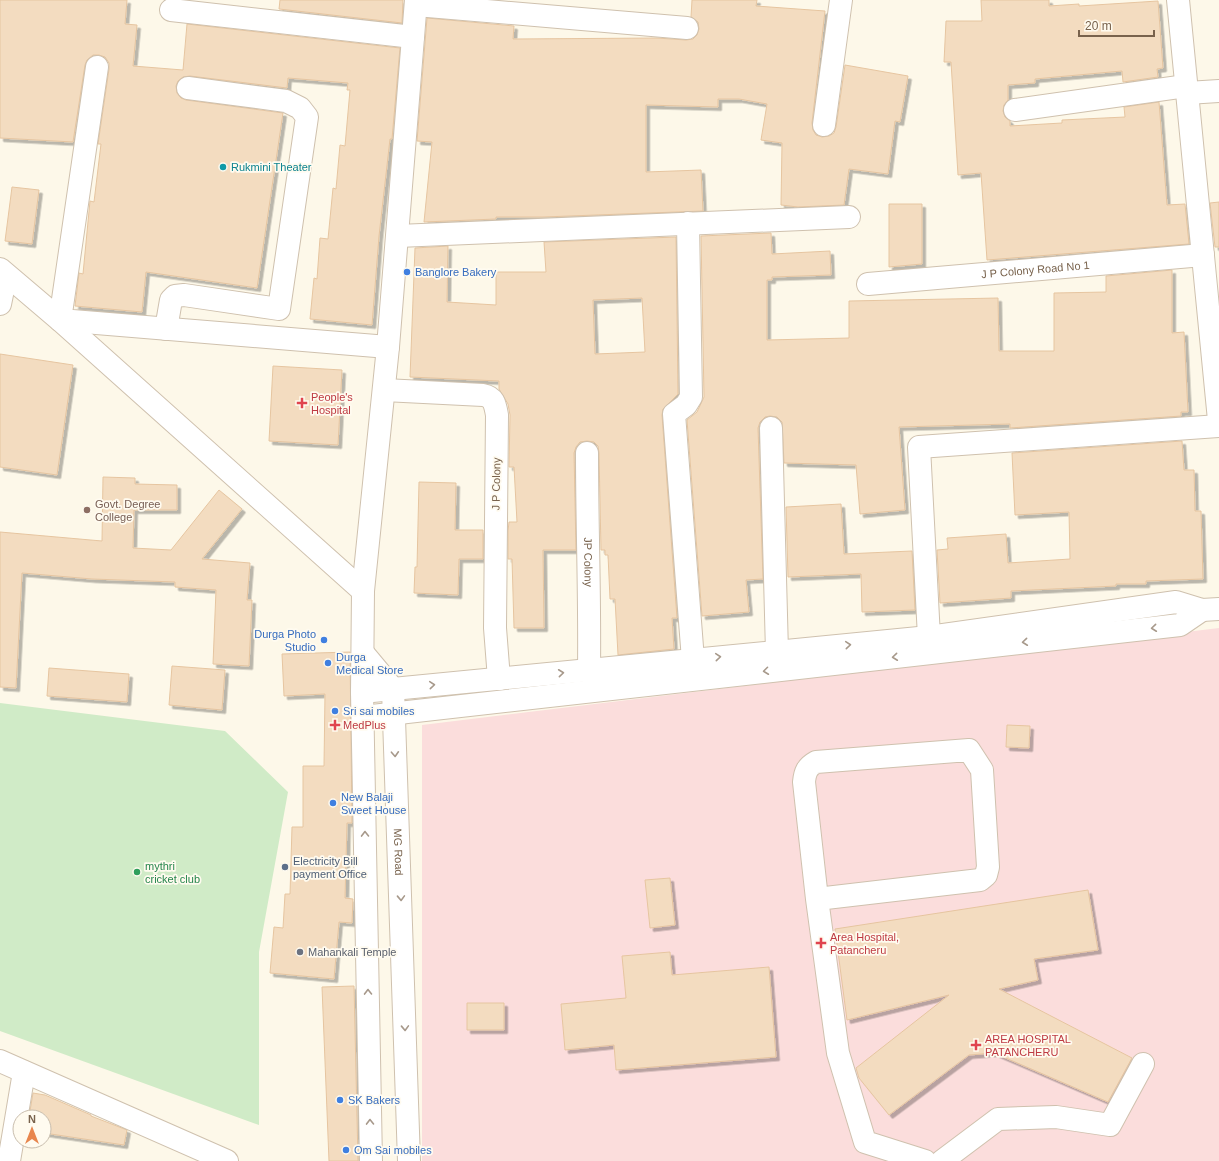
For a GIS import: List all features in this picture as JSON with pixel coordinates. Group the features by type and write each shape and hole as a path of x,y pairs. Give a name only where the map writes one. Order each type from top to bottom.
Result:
{"street":[{"path":"824,125 841,0"},
{"path":"1178,0 1219,420"},
{"path":"371,1161 362,692 363,591 398,236 416,2 688,28"},
{"path":"171,10 413,37"},
{"path":"60,320 97,67"},
{"path":"188,88 286,101 300,108 307,117 275,338"},
{"path":"1015,110 1187,90 1219,91"},
{"path":"398,236 849,217"},
{"path":"688,223 691,397 686,405 674,414 694,660"},
{"name":"J P Colony Road No 1","path":"868,284 1203,254"},
{"path":"3,272 60,320 363,591"},
{"path":"0,304 3,272"},
{"path":"166,329 171,300 175,296 184,295 278,309"},
{"path":"60,320 388,347"},
{"name":"J P Colony","path":"384,390 483,395 488,396 494,401 497,414 495,628 499,679"},
{"path":"929,637 919,447 1219,426"},
{"path":"771,428 777,652"},
{"name":"JP Colony","path":"587,453 587,526 590,588 589,670"},
{"path":"1176,602 1180,625"},
{"path":"362,692 929,637 1176,602 1210,610"},
{"path":"363,718 1180,625 1210,610"},
{"path":"363,653 393,689"},
{"name":"MG Road","path":"393,689 400,858 409,1161"},
{"path":"817,899 980,880 986,875 988,867 982,770 968,750 816,762 809,766 805,773 804,782 817,899 838,1053 866,1152 925,1161"},
{"path":"0,1061 226,1161"},
{"path":"946,1160 998,1119 1056,1117 1110,1125 1143,1064"},
{"path":"9,1161 24,1072"}],"shaded area":[{"name":"Area Hospital, Patancheru","path":"1219,628 1219,1161 422,1161 422,725"}],"green space":[{"name":"mythri cricket club","path":"0,703 225,731 288,792 259,952 259,1125 0,1031"}],"building":[{"path":"0,0 127,0 125,24 137,25 133,66 183,70 187,24 400,48 392,139 390,139 379,236 372,325 310,319 314,278 317,279 320,238 328,239 333,188 336,189 340,145 345,146 350,90 347,90 348,83 288,78 287,88 190,76 183,77 178,81 176,86 177,93 181,98 186,100 283,113 257,288 146,272 142,312 75,306 79,273 83,274 90,201 94,202 101,144 98,144 109,63 105,57 99,55 93,55 87,60 73,142 0,138"},
{"path":"280,0 403,0 402,23 279,9"},
{"path":"692,0 757,0 756,6 825,11 812,123 813,130 816,135 822,137 829,136 834,133 845,65 908,76 900,122 895,121 888,174 849,169 844,205 798,207 781,205 782,143 761,140 767,104 739,99 718,99 718,107 646,105 646,172 701,170 703,211 543,217 496,217 496,219 424,222 432,142 417,141 427,18 514,26 513,39 657,38 686,40 693,39 697,35 699,29 698,22 691,17"},
{"path":"981,0 1049,0 1049,6 1079,4 1079,6 1158,1 1163,68 1157,69 1158,77 1123,82 1122,71 1035,79 1035,83 1008,85 1008,100 1004,105 1003,111 1005,117 1010,121 1010,126 1062,123 1062,120 1125,117 1124,107 1159,102 1167,205 1185,204 1189,244 987,260 981,173 958,175 951,62 944,62 946,21 982,21"},
{"path":"12,187 39,190 32,244 5,241"},
{"path":"1219,202 1219,247 1215,247 1210,203"},
{"path":"889,204 922,204 922,264 889,267"},
{"path":"771,233 772,254 830,251 831,275 772,277 772,280 767,280 767,340 849,338 849,301 998,298 999,351 1054,351 1054,293 1106,292 1106,276 1172,270 1172,333 1184,332 1188,412 1181,412 1181,416 1010,428 1010,424 899,427 905,510 860,514 856,465 784,463 782,422 777,417 765,417 760,422 758,428 763,579 746,580 749,612 702,616 687,420 697,412 704,397 701,236"},
{"path":"676,237 678,394 663,409 662,415 677,618 672,618 674,649 618,655 615,599 610,599 608,555 605,555 605,550 601,550 598,446 594,442 587,441 580,442 574,453 576,550 543,550 544,628 514,628 512,559 508,559 508,531 509,522 517,522 514,467 509,467 510,415 508,404 499,389 499,381 410,377 415,248 448,246 447,302 496,305 496,272 546,272 544,242","holes":["642,298 645,352 595,354 593,300"]},
{"path":"0,354 73,365 57,475 0,467"},
{"path":"273,366 342,370 338,445 269,441"},
{"path":"1182,441 1184,470 1194,470 1195,511 1201,511 1203,579 1146,581 1146,584 1116,584 1116,586 1011,591 1011,598 940,603 937,550 948,549 947,538 1006,534 1008,563 1070,559 1069,512 1015,515 1012,453"},
{"path":"103,477 135,478 135,484 177,485 177,510 134,510 133,548 171,550 219,490 242,509 202,559 250,563 247,600 252,600 249,666 213,664 216,590 175,587 175,582 92,579 22,573 16,688 0,687 0,532 102,541"},
{"path":"419,482 456,483 455,530 483,530 483,559 459,559 458,595 414,593 415,567 417,567"},
{"path":"841,504 844,554 912,551 915,610 862,612 861,574 788,577 786,507"},
{"path":"350,652 352,823 347,823 345,898 353,899 352,923 339,922 334,979 270,973 274,927 283,928 285,894 290,894 292,827 303,827 303,766 324,766 325,694 284,696 282,654"},
{"path":"172,666 225,670 222,710 169,705"},
{"path":"49,668 129,674 127,702 47,696"},
{"path":"1007,725 1030,726 1029,748 1006,747"},
{"path":"670,878 675,925 650,928 645,880"},
{"path":"1088,890 1098,950 1034,959 1038,980 999,989 1132,1058 1108,1102 994,1053 969,1055 889,1115 859,1078 856,1068 949,995 847,1020 835,929"},
{"path":"670,952 672,975 769,967 776,1057 616,1070 614,1045 565,1050 561,1004 626,998 622,956"},
{"path":"354,986 358,1161 329,1161 322,987"},
{"path":"467,1003 504,1003 504,1030 467,1030"},
{"path":"33,1093 45,1095 91,1116 127,1130 124,1145 52,1134 52,1109 30,1109"}],"place":[{"name":"Rukmini Theater","path":"223,167"},
{"name":"Banglore Bakery","path":"407,272"},
{"name":"People's Hospital","path":"302,403"},
{"name":"Govt. Degree College","path":"87,510"},
{"name":"Durga Photo Studio","path":"324,640"},
{"name":"Durga Medical Store","path":"328,663"},
{"name":"Sri sai mobiles","path":"335,711"},
{"name":"MedPlus","path":"335,725"},
{"name":"New Balaji Sweet House","path":"333,803"},
{"name":"Electricity Bill payment Office","path":"285,867"},
{"name":"mythri cricket club","path":"137,872"},
{"name":"Area Hospital, Patancheru","path":"821,943"},
{"name":"Mahankali Temple","path":"300,952"},
{"name":"AREA HOSPITAL PATANCHERU","path":"976,1045"},
{"name":"SK Bakers","path":"340,1100"},
{"name":"Om Sai mobiles","path":"346,1150"}]}
